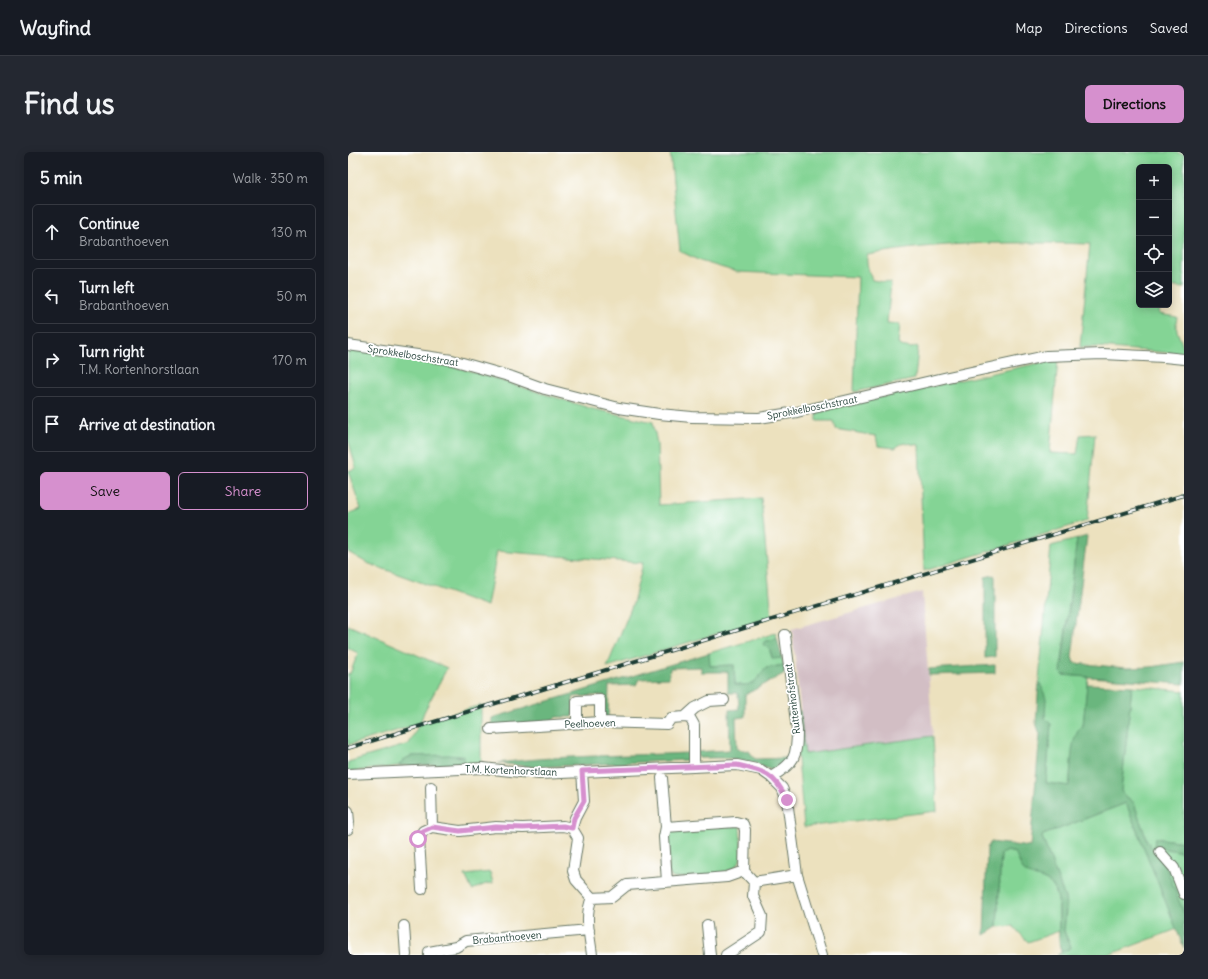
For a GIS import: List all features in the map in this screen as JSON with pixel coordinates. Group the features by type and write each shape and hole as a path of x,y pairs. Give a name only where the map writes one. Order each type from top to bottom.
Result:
{"street":[{"name":"Sprokkelboschstraat","path":"348,345 452,360 512,377 545,389 619,408 692,417 758,418 797,412 1046,356 1103,354 1184,359"},
{"name":"Ruttenhofstraat","path":"771,777 785,769 792,762 797,746 797,730 784,635"},
{"path":"577,723 577,701 600,700 600,722"},
{"name":"Peelhoeven","path":"491,729 600,722 667,724 671,718 685,717 695,708 709,701 724,700"},
{"path":"685,717 690,718 694,725 694,767"},
{"name":"T.M. Kortenhorstlaan","path":"348,774 483,768 539,774 737,765 761,770 782,788 787,800 797,875 822,955"},
{"path":"582,771 584,801 574,818 572,828 578,838 573,871 576,880 592,898"},
{"path":"662,778 666,827 664,837 667,882"},
{"path":"431,787 432,827"},
{"path":"348,810 350,822 348,829"},
{"path":"666,827 736,822 743,824 745,830 744,871 754,882 753,896 762,916 761,932 726,955"},
{"path":"422,888 418,839 423,831 432,827 460,831 496,827 523,828 563,826 572,828"},
{"path":"1160,852 1174,868 1184,894"},
{"path":"592,898 612,897 627,885 727,877 744,871"},
{"path":"754,882 797,875"},
{"path":"592,898 588,906 592,955"},
{"path":"707,924 710,955"},
{"path":"404,926 406,955"},
{"name":"Brabanthoeven","path":"429,955 429,952 456,947 466,941 589,930"}],"shaded area":[{"path":"922,592 933,736 805,754 792,629"}],"green space":[{"path":"670,152 1173,152 1184,154 1184,288 1172,286 1172,164 1136,164 1136,308 1160,308 1159,314 1177,317 1176,328 1184,349 1184,354 1098,347 1080,347 1090,244 1006,243 951,245 895,250 867,255 868,268 872,280 891,283 887,323 900,324 898,343 900,346 912,348 917,346 918,348 915,379 854,392 858,277 737,272 700,261 680,251"},
{"path":"348,348 460,368 593,409 653,422 657,444 659,505 761,498 772,617 607,667 633,603 643,563 497,551 487,606 367,563 348,552 348,514 361,509 348,471 356,468 348,442"},
{"path":"1058,359 1050,453 1077,454 1080,435 1095,434 1087,521 924,571 919,445 906,443 895,448 878,446 876,436 836,429 834,421 817,421 817,411"},
{"path":"1087,536 1072,657 1074,663 1126,668 1150,667 1184,662 1184,684 1063,675 1061,673 1077,539"},
{"path":"1077,539 1061,668 1064,675 1088,677 1083,726 1076,736 1074,744 1069,786 1046,783 1051,724 1045,718 1039,681 1051,546"},
{"path":"994,575 995,657 985,658 985,577"},
{"path":"348,625 447,668 424,712 420,723 481,705 481,763 464,764 464,756 411,756 405,759 398,766 348,772 348,762 409,744 419,724 348,745 348,673 350,674 358,653 348,648"},
{"path":"776,633 777,638 764,642 769,648 772,658 782,658 784,665 766,668 754,682 750,684 735,685 734,665 709,666 709,653"},
{"path":"777,638 782,658 773,659 769,648 763,644 764,642"},
{"path":"709,653 710,666 734,665 735,685 750,684 756,680 766,668 784,665 785,673 745,695 745,717 736,718 737,749 749,751 755,759 787,758 780,770 770,769 752,762 735,759 699,758 695,752 730,750 729,710 739,709 738,693 728,693 728,672 701,672 701,667 670,668 669,678 639,679 636,685 609,686 608,717 604,717 604,695 573,697 573,717 556,717 553,721 492,727 492,718"},
{"path":"995,665 995,673 929,675 929,669"},
{"path":"1039,681 1046,698 1045,718 1051,724 1046,783 1069,786 1073,745 1075,737 1083,726 1087,684 1132,686 1121,791 1134,803 1147,841 1163,860 1184,914 1184,948 1126,803 1043,835 1042,837 1065,898 1066,905 1064,931 1071,948 1061,952 1059,944 1059,911 1057,895 1054,888 1048,881 1026,873 1015,853 1007,851 1001,854 997,927 984,935 987,848 991,842 1030,847 1040,734 1036,723"},
{"path":"1132,686 1184,691 1184,842 1155,838 1154,847 1184,852 1184,914 1163,860 1147,841 1134,803 1121,791"},
{"path":"800,711 805,754 933,736 937,811 804,827 794,712"},
{"path":"688,753 688,760 534,767 498,763 569,757"},
{"path":"448,755 464,757 464,764 398,766 405,759 411,756"},
{"path":"1126,803 1177,929 1108,955 1057,955 1071,947 1064,931 1066,911 1065,898 1042,837 1043,835"},
{"path":"669,826 740,826 741,856 737,866 721,873 672,878 669,873"},
{"path":"1155,838 1184,842 1184,852 1154,847"},
{"path":"1007,851 1015,853 1026,872 1048,881 1054,888 1058,898 1059,931 1028,942 1013,926 997,927 1001,853"},
{"path":"490,872 493,883 486,884 472,890 465,875"}],"railway":[{"path":"348,748 1184,495"}],"route":[{"path":"418,839 423,831 432,827 460,831 496,827 523,828 563,826 572,828 574,818 584,801 582,771 737,765 761,770 782,788 787,800"}]}
